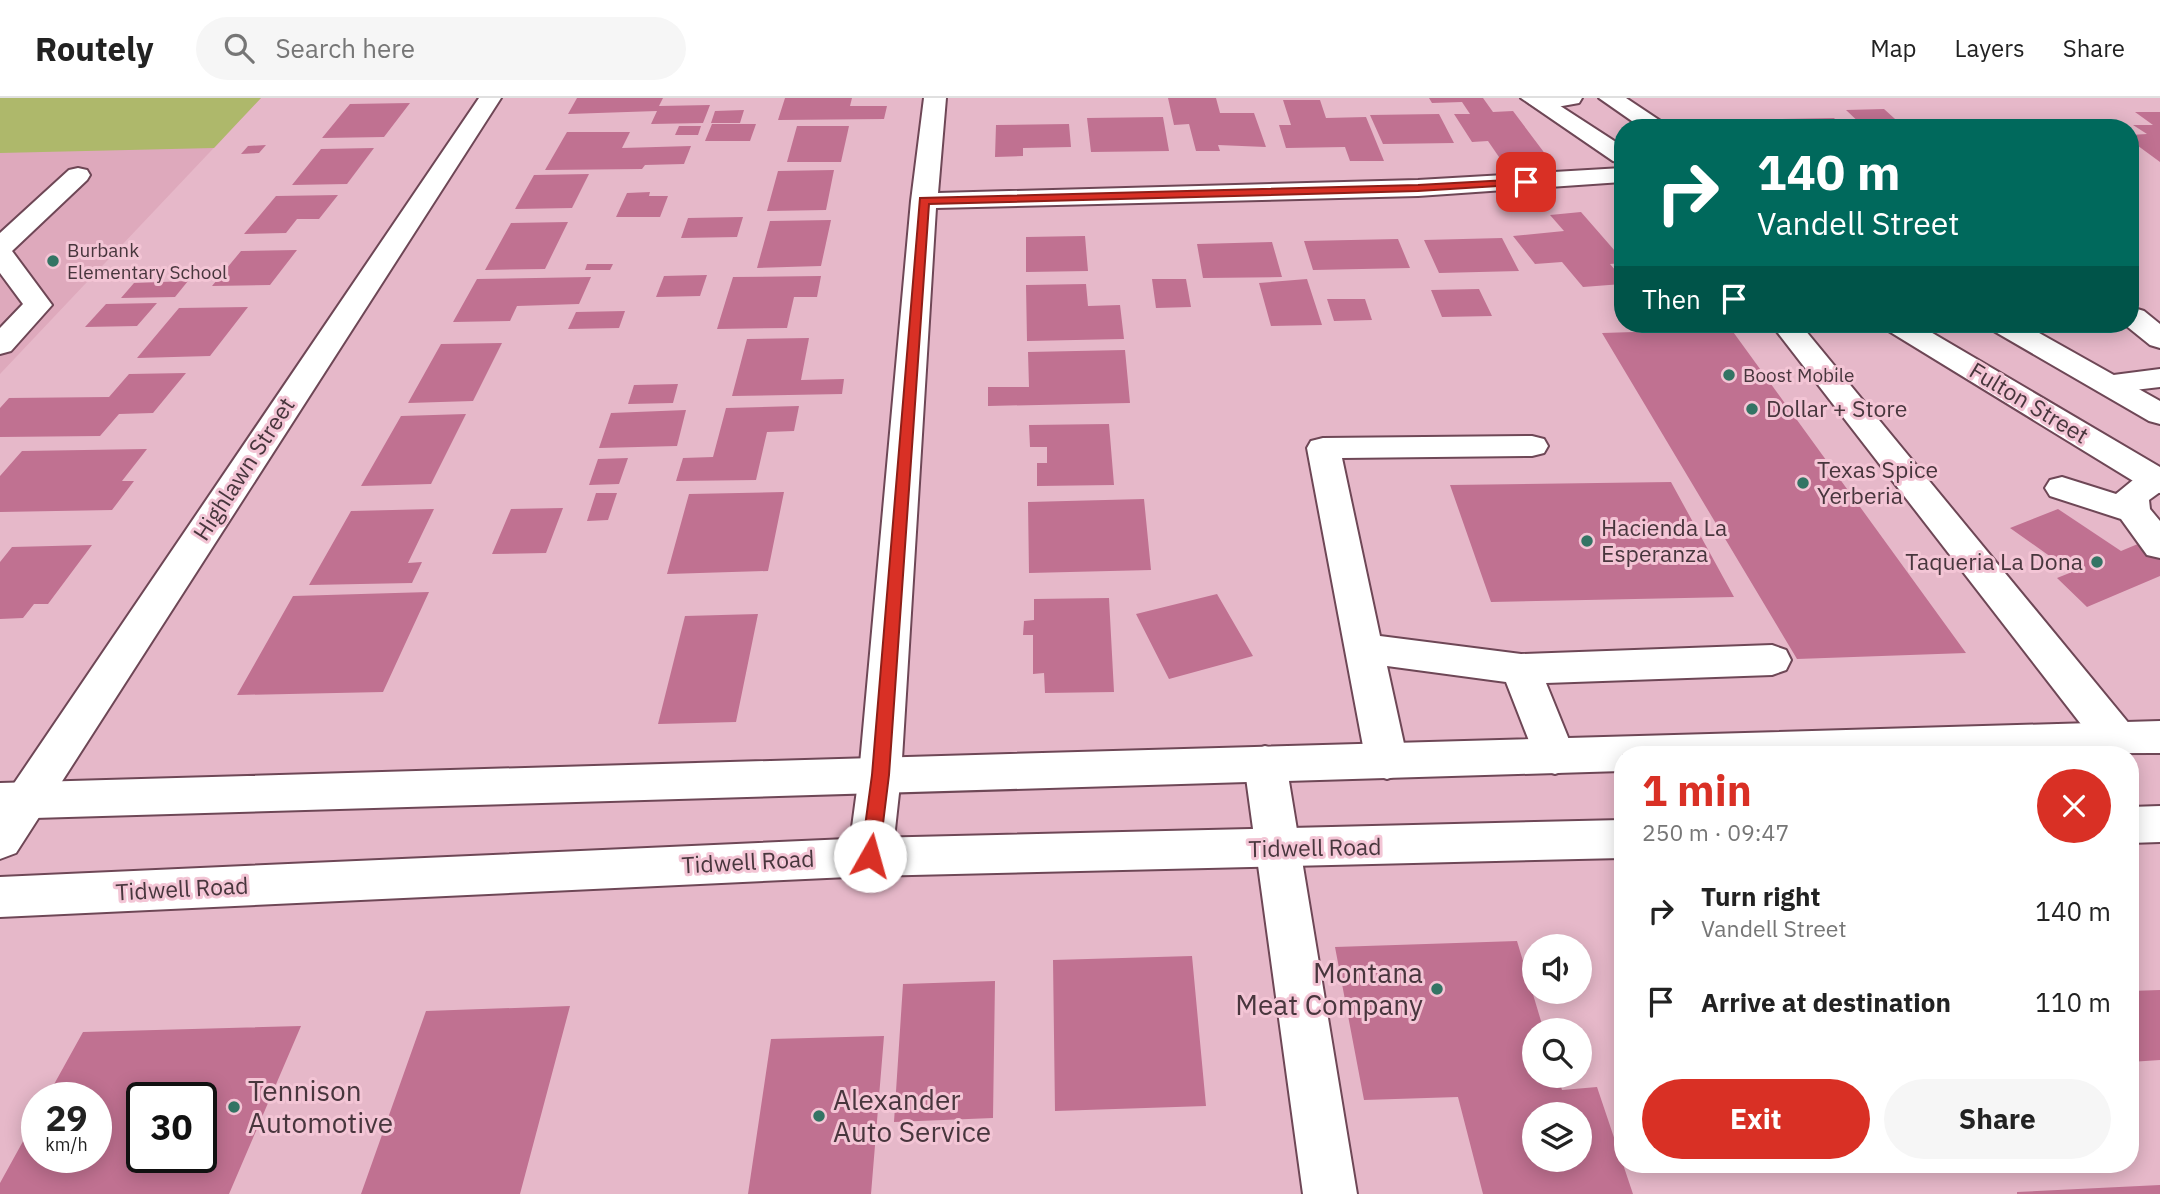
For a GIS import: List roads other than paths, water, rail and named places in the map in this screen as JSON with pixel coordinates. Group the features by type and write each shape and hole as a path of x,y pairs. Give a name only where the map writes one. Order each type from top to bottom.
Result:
{"street":[{"name":"Highlawn Street","path":"0,840 13,801 490,98"},
{"path":"870,856 880,775 924,201 935,98"},
{"path":"1536,101 1571,98"},
{"path":"1610,98 1644,119"},
{"path":"1536,101 1614,167"},
{"path":"924,201 1418,188 1614,172"},
{"path":"0,247 78,176"},
{"path":"0,254 38,305 0,345"},
{"path":"2139,321 2160,339"},
{"path":"1792,333 2116,738"},
{"name":"Fulton Street","path":"1913,333 2158,480"},
{"path":"2018,333 2160,414"},
{"path":"2109,384 2160,379"},
{"path":"1387,762 1323,448 1532,446"},
{"path":"2158,480 2132,496 2133,510 2160,546"},
{"path":"2062,488 2133,510"},
{"path":"1363,648 1521,669 1772,660"},
{"path":"1521,669 1555,757"},
{"path":"1912,746 2160,737"},
{"path":"13,801 1614,754"},
{"path":"1265,763 1330,1194"},
{"path":"2139,825 2160,824"},
{"name":"Tidwell Road","path":"0,897 870,856 1278,849 1614,839"}],"place":[{"name":"Burbank Elementary School","path":"53,261"},
{"name":"Boost Mobile","path":"1729,375"},
{"name":"Dollar + Store","path":"1752,409"},
{"name":"Texas Spice Yerberia","path":"1803,483"},
{"name":"Hacienda La Esperanza","path":"1587,541"},
{"name":"Taqueria La Dona","path":"2097,562"},
{"name":"Montana Meat Company","path":"1437,989"},
{"name":"Tennison Automotive","path":"234,1107"},
{"name":"Alexander Auto Service","path":"819,1116"}]}
